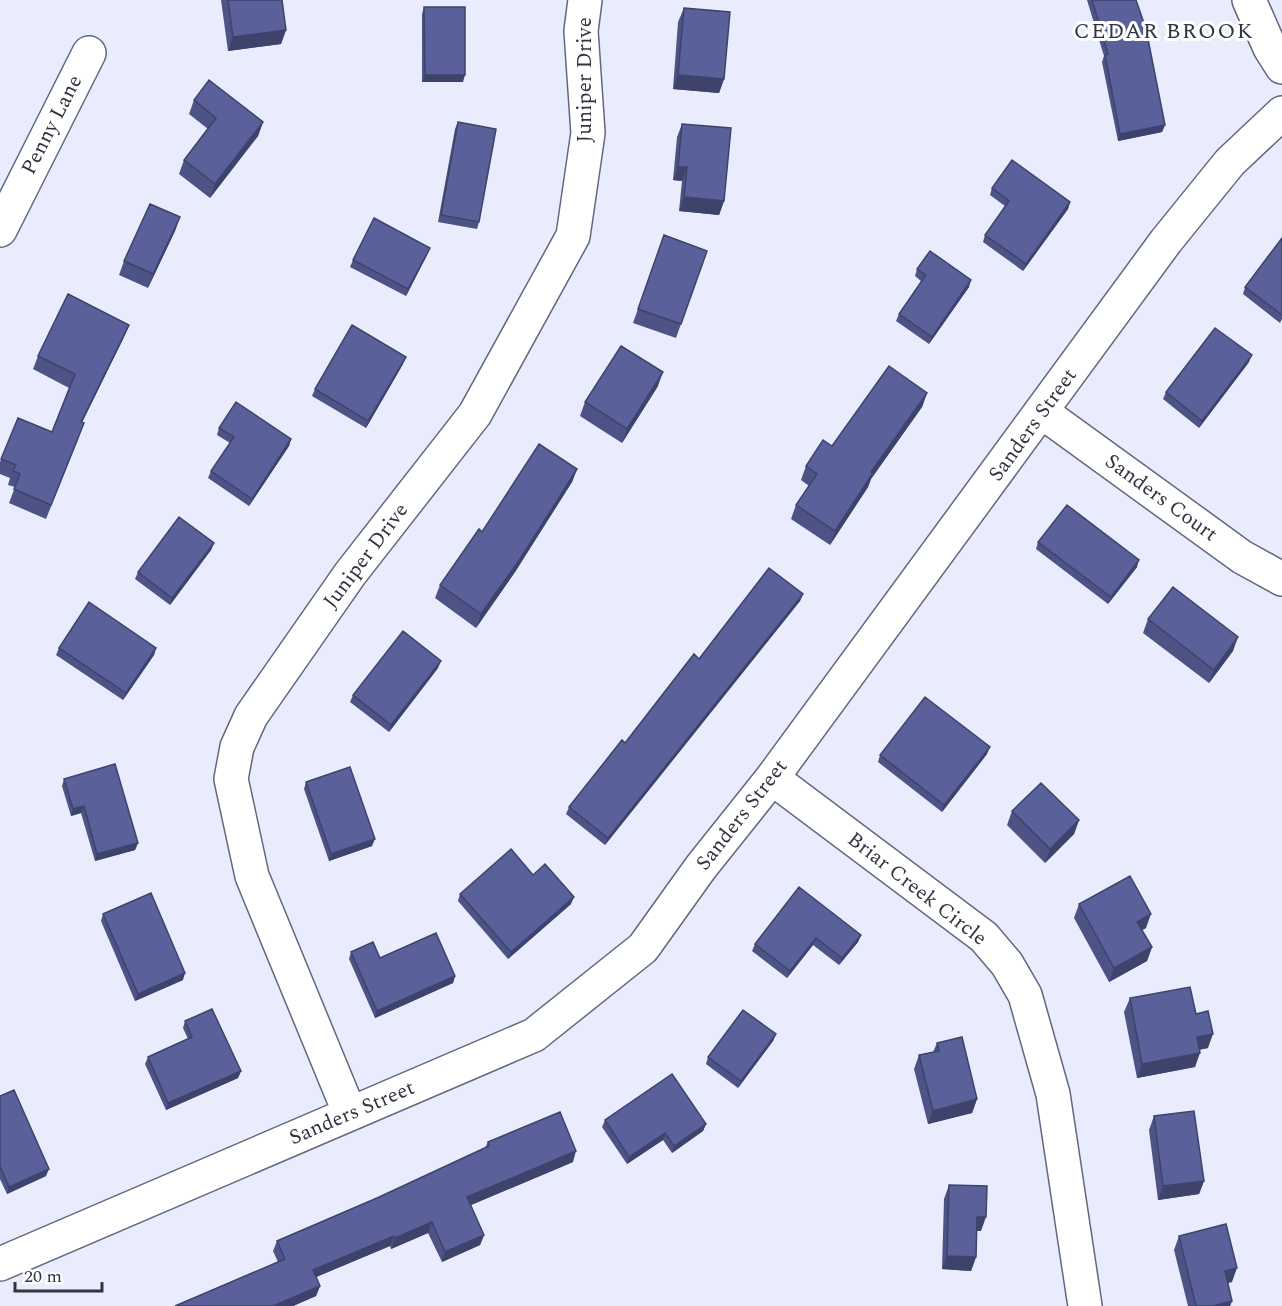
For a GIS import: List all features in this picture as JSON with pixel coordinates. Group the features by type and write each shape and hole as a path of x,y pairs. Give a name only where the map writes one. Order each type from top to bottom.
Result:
{"street":[{"name":"Juniper Drive","path":"350,1114 252,876 231,779 237,747 251,716 350,574 475,414 573,236 588,133 581,32 585,0"},
{"path":"1250,0 1270,48 1282,67"},
{"name":"Penny Lane","path":"0,230 88,53"},
{"name":"Sanders Street","path":"0,1264 534,1035 643,948 701,867 772,778 1166,241 1230,162 1282,113"},
{"name":"Sanders Court","path":"1042,412 1242,557 1282,579"},
{"name":"Briar Creek Circle","path":"772,778 984,937 1007,964 1025,995 1053,1094 1085,1306"}],"building":[{"path":"228,0 282,0 286,30 233,37"},
{"path":"1092,0 1136,0 1146,29 1165,125 1120,134 1105,55 1108,54"},
{"path":"424,7 465,7 465,75 425,75"},
{"path":"684,8 730,12 724,79 678,75"},
{"path":"209,80 263,122 215,184 184,160 216,118 194,100"},
{"path":"458,122 496,129 479,222 441,215"},
{"path":"682,124 731,128 724,201 684,197 687,167 678,167"},
{"path":"1012,160 1070,202 1026,264 985,235 1009,201 992,188"},
{"path":"150,204 180,217 153,274 124,261"},
{"path":"374,218 430,248 408,289 353,260"},
{"path":"664,235 707,251 681,324 638,309"},
{"path":"1282,238 1282,315 1245,287"},
{"path":"930,251 971,280 932,337 899,314 926,275 917,269"},
{"path":"68,294 129,325 81,422 84,423 51,505 14,489 20,474 13,471 16,465 1,459 18,418 52,432 75,374 38,356"},
{"path":"352,325 406,357 368,421 315,389"},
{"path":"1215,328 1252,355 1202,421 1166,392"},
{"path":"621,346 663,372 627,429 585,402"},
{"path":"889,366 927,393 871,472 873,473 835,531 796,505 817,474 806,466 823,440 832,446"},
{"path":"236,402 291,439 252,499 211,471 234,437 219,428"},
{"path":"539,444 577,469 520,559 481,614 440,585 479,529 482,532"},
{"path":"1067,505 1139,560 1111,597 1038,542"},
{"path":"179,517 214,543 172,598 138,572"},
{"path":"769,568 803,594 608,838 569,807 622,740 625,743 694,654 699,659"},
{"path":"1173,587 1238,637 1214,670 1148,619"},
{"path":"89,602 156,648 126,693 59,648"},
{"path":"403,631 441,661 391,725 353,695"},
{"path":"925,697 990,747 944,805 880,755"},
{"path":"115,764 138,843 97,854 84,806 73,809 64,779"},
{"path":"350,767 375,839 331,854 306,782"},
{"path":"1041,783 1079,820 1050,849 1012,811"},
{"path":"511,849 533,875 545,864 574,897 511,952 460,894"},
{"path":"1130,876 1151,914 1137,922 1152,947 1114,968 1079,904"},
{"path":"799,887 861,935 842,958 816,938 790,971 755,944"},
{"path":"151,893 185,973 138,994 103,914"},
{"path":"436,933 455,976 377,1011 351,952 373,942 380,958"},
{"path":"1190,987 1196,1014 1208,1011 1213,1034 1197,1037 1200,1053 1142,1064 1130,998"},
{"path":"212,1009 241,1071 168,1103 148,1057 192,1037 185,1021"},
{"path":"743,1010 776,1034 741,1081 708,1057"},
{"path":"962,1037 977,1099 933,1111 919,1055 939,1051 937,1043"},
{"path":"672,1074 706,1124 674,1146 665,1133 629,1157 605,1120"},
{"path":"14,1090 49,1169 9,1187 0,1166 0,1096"},
{"path":"1194,1111 1204,1181 1163,1186 1154,1116"},
{"path":"560,1112 576,1151 467,1197 484,1235 445,1252 432,1222 313,1270 320,1286 273,1306 175,1306 285,1259 277,1241 489,1146 488,1142"},
{"path":"949,1185 987,1186 986,1217 977,1217 976,1257 947,1256"},
{"path":"1226,1224 1237,1268 1225,1271 1232,1301 1213,1306 1196,1306 1179,1236"}],"district":[{"name":"CEDAR BROOK","path":"1164,31"}]}
